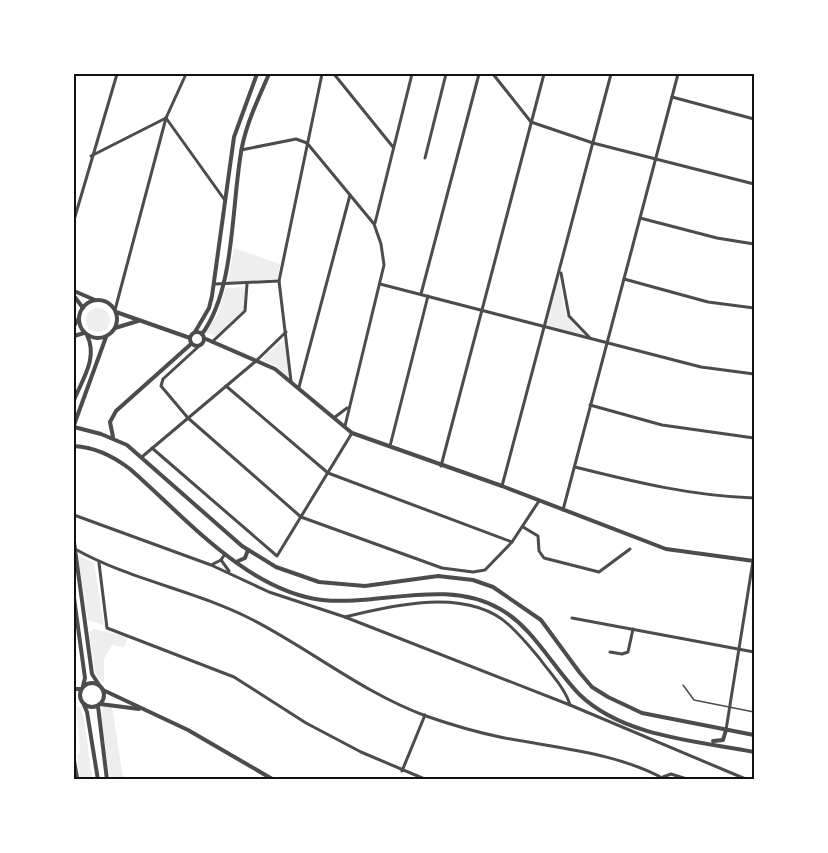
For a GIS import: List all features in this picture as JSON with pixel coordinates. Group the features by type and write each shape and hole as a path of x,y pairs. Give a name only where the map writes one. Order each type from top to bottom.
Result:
{"street":[{"path":"74,220 117,74"},
{"path":"115,328 115,311 166,118 186,74"},
{"path":"191,344 190,338 209,308 237,124 256,74"},
{"path":"202,334 215,315 224,285 241,150 245,133 269,74"},
{"path":"291,381 279,281 322,74"},
{"path":"334,74 393,147"},
{"path":"374,224 412,74"},
{"path":"425,158 446,74"},
{"path":"422,294 478,74"},
{"path":"492,74 531,122 593,142 754,184"},
{"path":"441,466 544,74"},
{"path":"502,486 611,74"},
{"path":"563,510 678,74"},
{"path":"672,97 754,119"},
{"path":"91,156 166,118"},
{"path":"166,118 226,201"},
{"path":"241,150 296,139 307,143 374,224 381,244 384,265 345,426"},
{"path":"299,387 350,194"},
{"path":"640,218 717,238 754,244"},
{"path":"560,269 569,316 592,339"},
{"path":"624,279 708,302 754,308"},
{"path":"214,284 279,281"},
{"path":"213,343 245,311 247,284"},
{"path":"380,284 721,371 754,374"},
{"path":"74,291 95,301 106,302 115,311 190,338"},
{"path":"74,296 83,308"},
{"path":"390,447 428,296"},
{"path":"74,326 83,308 95,301"},
{"path":"74,400 92,356 92,348 79,317"},
{"path":"142,320 115,328 106,337 74,426 113,438 143,456 248,550 276,567 320,582 365,586 438,576 473,580 493,587 541,620 592,687 608,697 642,713 754,735"},
{"path":"195,332 202,334"},
{"path":"143,456 256,361 286,332"},
{"path":"74,336 86,334 97,339 106,337"},
{"path":"202,334 205,341"},
{"path":"205,341 275,369 335,417 352,434 502,486 666,549 754,561 723,740 694,740"},
{"path":"205,341 161,382 188,418 301,517 442,568 473,572 485,570 512,542 539,501"},
{"path":"191,344 198,347"},
{"path":"113,438 110,422 116,411 191,344"},
{"path":"226,386 327,473 512,542"},
{"path":"590,405 662,425 754,438"},
{"path":"335,417 348,406"},
{"path":"152,448 277,556 352,434"},
{"path":"74,446 101,452 130,469 225,554 276,586 319,599 362,602 411,595 450,595 479,600 500,609 525,628 568,682 600,711 620,721 676,737 754,752"},
{"path":"574,467 665,490 717,497 754,498"},
{"path":"74,515 211,565 269,592 345,617 570,705 748,780"},
{"path":"523,527 538,536 539,551 544,558 593,572 602,571 614,559 630,549"},
{"path":"74,542 92,674 103,690 188,730 274,780"},
{"path":"74,549 99,562 219,604 305,648 361,684 425,715 497,737 592,754 664,778 671,774 690,780"},
{"path":"236,562 245,558 248,550"},
{"path":"211,565 222,560 225,554"},
{"path":"222,560 230,573"},
{"path":"99,562 107,628 234,677 306,723 402,771 427,780"},
{"path":"74,598 84,673 82,703"},
{"path":"345,617 377,610 446,602 476,608 508,624 563,690 570,705"},
{"path":"572,618 754,652"},
{"path":"610,652 622,654 628,652 633,629"},
{"path":"74,689 91,683 99,685"},
{"path":"103,690 104,697 99,705 107,780"},
{"path":"74,695 87,712 98,780"},
{"path":"82,703 91,707 107,703 149,712"},
{"path":"402,771 425,715"},
{"path":"673,748 676,737"},
{"path":"74,758 78,780"}],"lane":[{"path":"683,685 694,700 754,712"}],"shaded area":[{"path":"234,248 280,264 277,279 228,283"},
{"path":"559,278 566,314 582,334 546,325"},
{"path":"245,287 246,311 215,336 206,332 217,316 226,288"},
{"path":"98,308 107,311 110,320 107,329 98,332 89,329 86,320 89,311"},
{"path":"287,337 290,378 275,365 261,359"},
{"path":"78,555 94,563 104,625 88,620"},
{"path":"94,629 128,637 124,647 112,645 104,659 104,683 95,673 89,632"},
{"path":"112,705 123,779 110,779 101,715 103,706"},
{"path":"76,706 80,708 84,718 92,779 80,779"}]}
